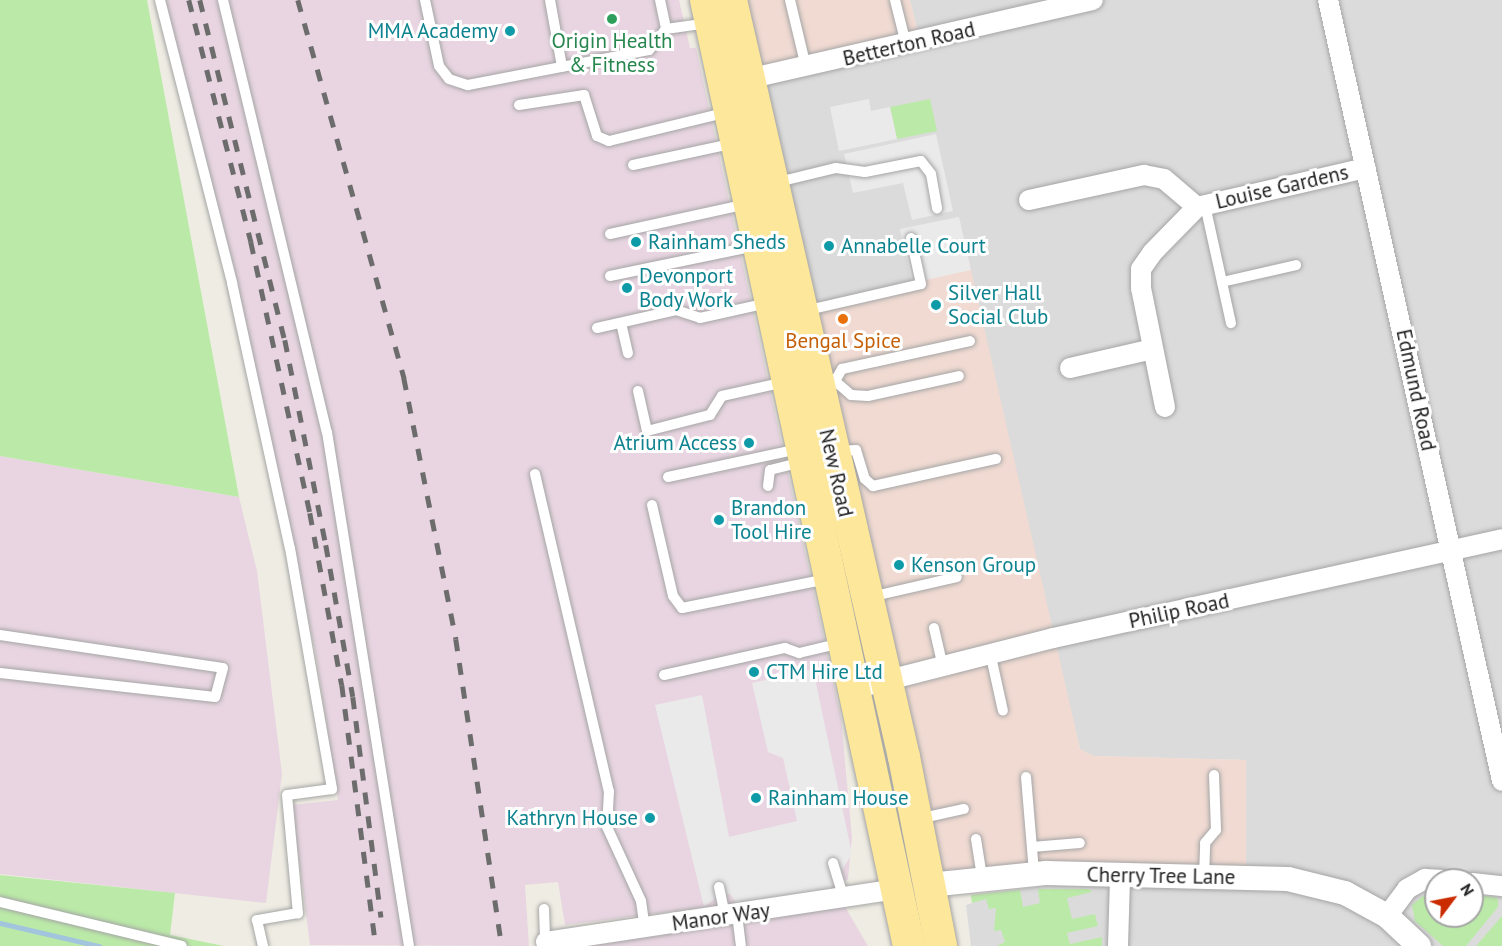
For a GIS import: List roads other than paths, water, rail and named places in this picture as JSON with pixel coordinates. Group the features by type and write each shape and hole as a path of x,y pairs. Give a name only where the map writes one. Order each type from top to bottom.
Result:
{"main road":[{"name":"New Road","path":"716,8 736,81 786,307"},
{"name":"New Road","path":"736,81 731,111 738,142 761,194 761,245 814,382 815,454 833,578 847,642 870,685 917,819 941,946"},
{"name":"New Road","path":"815,454 865,598 870,685 896,889 909,946"},
{"path":"896,889 929,885"}],"street":[{"name":"Betterton Road","path":"736,81 906,45 1093,0"},
{"name":"Edmund Road","path":"1328,0 1502,781"},
{"name":"Louise Gardens","path":"1165,406 1153,349 1141,269 1201,206 1366,168"},
{"name":"Louise Gardens","path":"1029,200 1144,175 1164,178 1201,206"},
{"path":"1070,368 1153,349"},
{"name":"Philip Road","path":"870,685 990,652 1452,552 1502,539"},
{"name":"Cherry Tree Lane","path":"929,885 982,876 1034,873 1120,877 1288,879 1345,892 1387,916 1419,946"},
{"path":"1118,946 1120,877"},
{"path":"1387,916 1407,889 1424,880"},
{"path":"1484,884 1502,886"},
{"name":"Manor Way","path":"546,944 731,915 844,901 896,889"}],"lane":[{"path":"160,0 232,283 288,536 332,789 287,795 298,913 256,920 263,946"},
{"path":"223,0 327,432 409,946"},
{"path":"425,0 439,66 448,79 468,85 649,50 666,29 716,8"},
{"path":"550,0 562,67"},
{"path":"660,0 666,29"},
{"path":"790,0 806,67"},
{"path":"896,0 906,45"},
{"path":"519,105 584,95 597,135 609,141 731,111"},
{"path":"633,165 738,142"},
{"path":"610,234 761,194 836,168 865,172 921,161 931,174 938,208"},
{"path":"1201,206 1231,323"},
{"path":"597,328 683,309 700,318 786,307 921,284 911,238"},
{"path":"610,276 761,245"},
{"path":"1222,282 1296,265"},
{"path":"621,323 628,353"},
{"path":"638,391 647,431 710,415 722,396 814,382 842,369 970,341"},
{"path":"814,382 851,395 868,396 959,376"},
{"path":"668,477 855,450 865,479 873,486 996,459"},
{"path":"768,486 770,470 815,454"},
{"path":"535,474 609,791 607,827 640,901 645,929"},
{"path":"652,505 673,596 682,608 692,610 833,578"},
{"path":"865,598 957,577"},
{"path":"934,628 942,664"},
{"path":"0,635 223,668 215,697 0,673"},
{"path":"664,675 785,648 799,652 847,642"},
{"path":"990,652 1003,711"},
{"path":"1204,878 1205,843 1216,830 1215,775"},
{"path":"1026,777 1034,873"},
{"path":"917,819 964,809"},
{"path":"976,839 982,876"},
{"path":"1032,847 1080,843"},
{"path":"833,863 844,901"},
{"path":"719,887 741,946"},
{"path":"0,902 182,946"},
{"path":"544,909 546,944"}],"waterway":[{"path":"0,923 99,946"}],"railway":[{"path":"189,0 251,242 310,513 342,685 376,946"},
{"path":"200,0 285,340 326,545 353,697 381,917"},
{"path":"298,0 404,378 456,639 502,946"}],"place":[{"name":"Origin Health & Fitness","path":"612,19"},
{"name":"MMA Academy","path":"510,31"},
{"name":"Rainham Sheds","path":"636,242"},
{"name":"Annabelle Court","path":"829,246"},
{"name":"Devonport Body Work","path":"627,288"},
{"name":"Silver Hall Social Club","path":"936,305"},
{"name":"Bengal Spice","path":"843,319"},
{"name":"Atrium Access","path":"749,443"},
{"name":"Brandon Tool Hire","path":"719,520"},
{"name":"Kenson Group","path":"899,565"},
{"name":"CTM Hire Ltd","path":"754,672"},
{"name":"Rainham House","path":"756,798"},
{"name":"Kathryn House","path":"650,818"}]}
